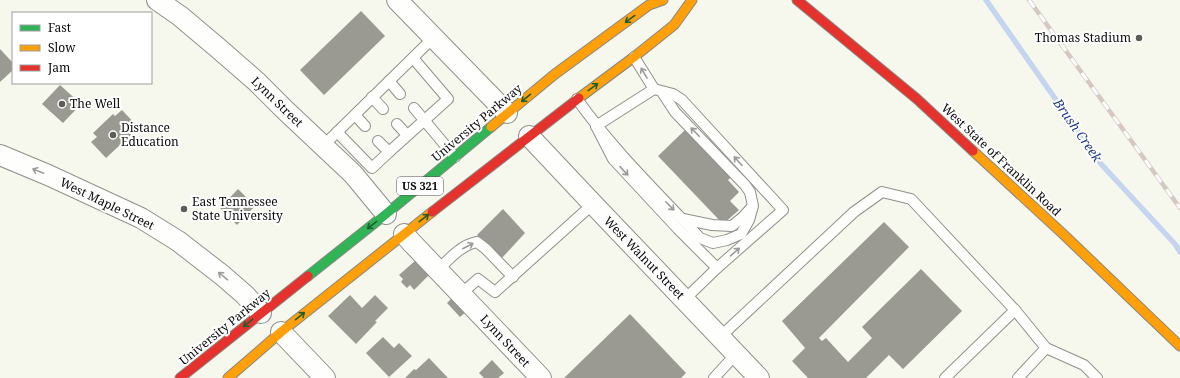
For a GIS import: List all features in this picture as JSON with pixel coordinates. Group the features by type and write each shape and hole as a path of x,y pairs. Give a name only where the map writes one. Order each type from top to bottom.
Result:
{"main road":[{"name":"University Parkway","path":"180,378 386,214 555,74 649,5 663,0"},
{"name":"US 321","path":"228,378 281,332 404,234 674,25 692,0"},
{"name":"West State of Franklin Road","path":"797,0 917,99 1062,233 1180,346"}],"street":[{"name":"Lynn Street","path":"157,0 180,16 257,82 353,174 386,214"},
{"path":"397,0 507,113"},
{"name":"West Walnut Street","path":"529,136 759,378"},
{"name":"West Maple Street","path":"0,155 48,175 141,218 178,241 222,275 245,295 261,313"},
{"name":"Lynn Street","path":"404,234 541,378"},
{"path":"281,332 325,378"}],"lane":[{"path":"323,146 434,38"},
{"path":"577,99 596,126 624,159 700,238 713,243 727,240 741,234 749,220 753,206 750,192 675,112 634,57"},
{"path":"337,132 372,168 448,99 413,58"},
{"path":"389,81 400,94"},
{"path":"596,126 658,90 672,94 682,100 783,210 717,268 684,300"},
{"path":"372,97 383,109"},
{"path":"414,108 455,157"},
{"path":"355,115 365,126"},
{"path":"397,124 407,135"},
{"path":"596,126 613,159 678,229 717,268"},
{"path":"378,141 389,152"},
{"path":"720,337 854,212 882,192 910,199 1015,310 1046,348 1084,365 1097,378"},
{"path":"461,294 478,279 495,292 593,204"},
{"path":"682,219 712,225 732,226 753,206"},
{"path":"438,270 454,254 469,244 478,242 513,277"},
{"path":"945,378 1015,310"},
{"path":"1018,378 1046,348"},
{"path":"714,378 736,354"}],"building":[{"path":"361,11 385,36 324,95 300,70"},
{"path":"0,49 12,62 12,71 0,82"},
{"name":"The Well","path":"60,85 81,104 63,123 42,104"},
{"name":"Distance Education","path":"122,110 137,126 132,130 134,132 106,158 91,142 97,137 93,133 113,114 115,116"},
{"path":"685,130 731,177 728,180 739,192 730,201 739,210 723,224 658,156"},
{"path":"238,189 255,206 237,225 220,208"},
{"path":"503,209 525,233 501,259 477,235"},
{"path":"884,222 909,247 819,338 822,341 826,338 848,362 872,338 862,327 921,269 962,311 903,369 889,355 866,378 808,378 792,361 805,348 782,321"},
{"path":"416,260 430,274 414,290 410,285 407,288 401,282 403,279 399,275"},
{"path":"350,295 362,308 375,295 388,308 356,344 328,316"},
{"path":"455,295 468,310 460,317 447,303"},
{"path":"630,314 686,373 681,378 564,378"},
{"path":"383,337 394,348 399,343 412,356 389,377 366,353"},
{"path":"429,358 448,378 405,378 414,369 416,370"},
{"path":"492,360 504,373 498,378 484,378 479,373"}],"waterway":[{"name":"Brush Creek","path":"986,0 1101,164 1175,244 1180,252"}],"railway":[{"path":"1029,0 1180,208"}],"traffic: fast":[{"path":"308,276 491,127"}],"traffic: slow":[{"path":"491,127 555,74 649,5 663,0"},
{"path":"579,98 674,25 692,0"},
{"path":"973,151 1062,233 1180,346"},
{"path":"228,378 281,332 432,212"}],"traffic: jam":[{"path":"797,0 917,99 973,151"},
{"path":"432,212 579,98"},
{"path":"180,378 308,276"}],"place":[{"name":"Thomas Stadium","path":"1139,38"},
{"name":"The Well","path":"62,104"},
{"name":"Distance Education","path":"113,135"},
{"name":"East Tennessee State University","path":"184,209"}]}
